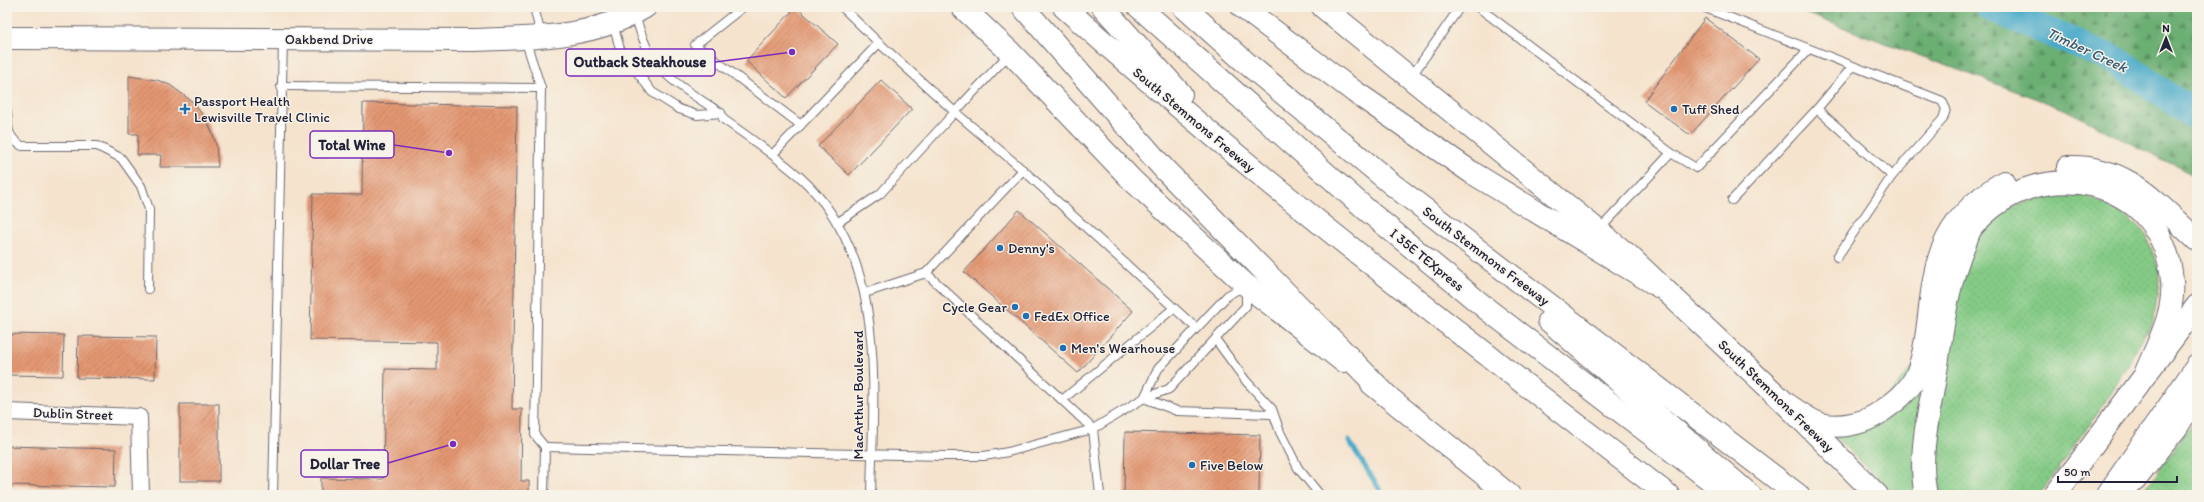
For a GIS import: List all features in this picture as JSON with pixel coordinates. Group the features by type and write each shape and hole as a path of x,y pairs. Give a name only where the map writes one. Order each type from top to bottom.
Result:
{"main road":[{"path":"962,7 1010,52 1133,182 1246,285 1387,396 1509,495"},
{"path":"1023,7 1164,169 1387,396"},
{"name":"South Stemmons Freeway","path":"1064,7 1238,158 1370,264 1668,495"},
{"path":"1103,7 1238,158"},
{"name":"I 35E TEXpress","path":"1139,7 1368,211 1488,310 1730,495"},
{"name":"South Stemmons Freeway","path":"1184,7 1244,61 1393,185 1798,495"},
{"path":"1242,7 1355,92 1471,172 1660,287"},
{"name":"South Stemmons Freeway","path":"1323,7 1599,230 1785,403 1877,495"},
{"name":"Oakbend Drive","path":"7,38 472,40 579,33 613,24 640,10"},
{"path":"1785,403 1821,424 1846,425 1871,418 1898,400 1916,375 1924,343 1937,266 1951,232 1962,217 1988,192 2020,175 2038,170 2072,167 2088,169 2116,176 2150,195 2197,240"},
{"path":"1926,495 1923,479 1924,454 1942,331 1956,262 1972,227 1998,203 2011,195 2033,186 2056,181 2088,184 2117,195 2141,213 2151,225 2166,251 2172,281 2172,296 2170,311 2146,372"},
{"path":"1393,185 1750,495"},
{"path":"2055,495 2197,306"},
{"path":"2107,495 2197,366"},
{"path":"2107,495 2135,480 2177,427 2197,395"}],"street":[{"name":"Dublin Street","path":"7,412 139,417 141,495"}],"lane":[{"path":"534,7 533,37 541,88 535,435 545,447 544,495"},
{"path":"743,7 695,45 800,125"},
{"path":"842,7 955,112 1023,170 1196,328"},
{"path":"1410,78 1460,7"},
{"path":"1478,7 1672,153 1696,168 1808,50"},
{"path":"1703,7 1808,50 1942,101 1946,109 1943,119 1892,176 1837,257"},
{"name":"MacArthur Boulevard","path":"640,10 639,29 656,64 686,91 721,113 723,118 773,154 804,183 837,223 850,250 865,293 873,350 871,495"},
{"path":"613,24 620,49 652,92 679,109 697,114 721,113"},
{"path":"273,495 283,38"},
{"path":"773,154 879,43"},
{"path":"837,223 880,194 1010,52"},
{"path":"1732,200 1817,109 1852,67"},
{"path":"281,86 541,88"},
{"path":"1817,109 1892,176"},
{"path":"7,112 8,131 12,140 22,146 97,146 121,158 141,186 149,209 148,288"},
{"path":"1599,230 1672,153"},
{"path":"865,293 926,274 1023,170"},
{"path":"926,274 1093,429 1100,495"},
{"path":"545,447 872,455 984,456 1008,452 1093,429 1144,398 1169,389 1246,306 1246,285 1228,295 1158,369 1144,398"},
{"path":"1062,400 1174,308"},
{"path":"1216,340 1246,381 1272,410 1272,414 1298,468 1320,495"},
{"path":"1144,398 1177,411 1272,414"}],"green space":[{"path":"1788,7 2197,7 2197,177 2064,109"},
{"path":"2087,196 2124,214 2146,234 2160,273 2154,319 2109,396 2039,495 1941,495 1935,454 1955,293 1969,244 1995,213 2043,197"},
{"path":"1932,343 1922,495 1896,495 1835,437 1834,431 1862,429"},
{"path":"2197,416 2197,495 2139,495 2156,475"}],"building":[{"path":"796,7 838,44 786,98 746,61"},
{"path":"1705,18 1759,59 1690,135 1644,101"},
{"path":"129,76 157,80 170,85 193,102 207,121 212,132 216,144 218,167 160,167 161,155 137,155 138,134 129,134"},
{"path":"881,80 912,109 849,175 818,146"},
{"path":"363,103 517,106 512,409 522,409 521,481 529,481 529,495 321,495 321,478 383,479 385,369 437,370 437,342 310,340 313,194 362,195"},
{"path":"1019,210 1133,311 1078,373 964,272"},
{"path":"7,334 64,335 63,376 7,375"},
{"path":"78,336 156,337 155,379 77,378"},
{"path":"180,404 219,404 219,481 180,481"},
{"name":"Five Below","path":"1125,432 1260,435 1259,495 1124,495"},
{"path":"7,446 116,449 115,487 7,485"}],"waterway":[{"name":"Timber Creek","path":"1990,7 2117,61 2197,117"},
{"path":"1349,441 1383,495"}],"place":[{"name":"Outback Steakhouse","path":"792,52"},
{"name":"Passport Health Lewisville Travel Clinic","path":"185,109"},
{"name":"Tuff Shed","path":"1674,109"},
{"name":"Total Wine","path":"449,153"},
{"name":"Denny's","path":"1000,248"},
{"name":"Cycle Gear","path":"1015,307"},
{"name":"FedEx Office","path":"1026,316"},
{"name":"Men's Wearhouse","path":"1063,348"},
{"name":"Dollar Tree","path":"453,444"},
{"name":"Five Below","path":"1192,465"}]}
